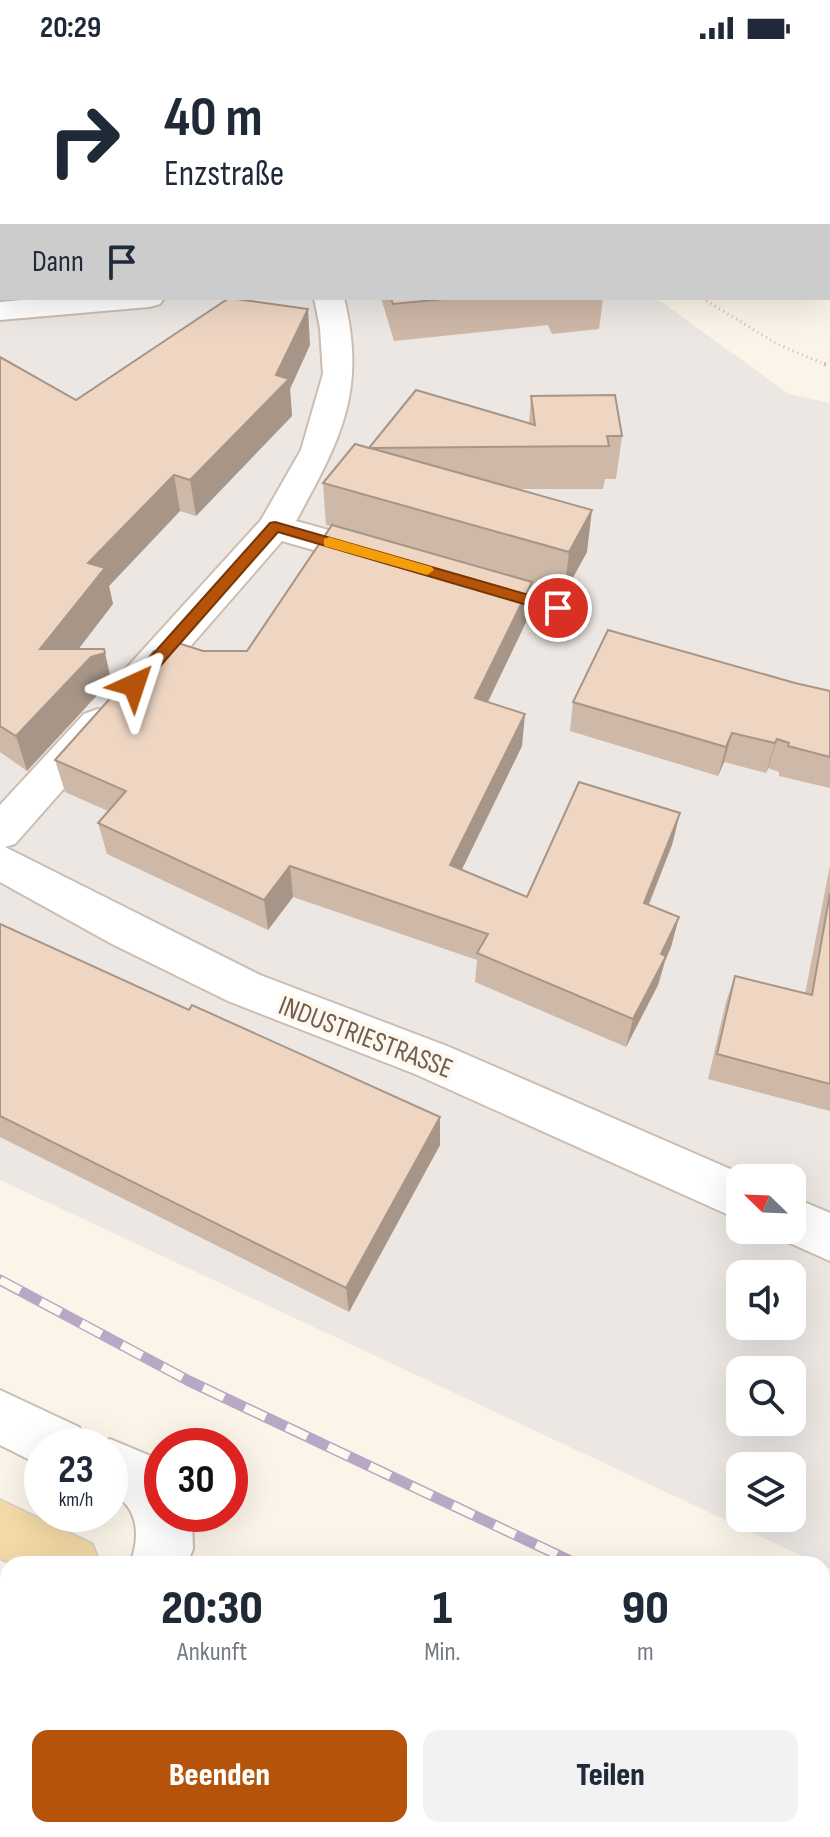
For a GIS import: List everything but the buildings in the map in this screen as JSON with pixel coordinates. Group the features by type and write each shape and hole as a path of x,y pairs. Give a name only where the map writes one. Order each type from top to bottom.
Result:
{"main road":[{"path":"0,1528 56,1556"}],"street":[{"path":"0,311 126,300"},
{"path":"0,832 275,527 318,450 339,374 336,328 329,300"},
{"path":"275,527 558,608"},
{"name":"INDUSTRIESTRASSE","path":"0,862 127,931 244,988 431,1060 726,1191"},
{"path":"806,1226 830,1237"},
{"path":"0,1417 24,1429"},
{"path":"128,1473 139,1478 144,1485"},
{"path":"162,1556 165,1549 164,1532"}],"path":[{"path":"705,300 777,344 830,366"}],"shaded area":[{"path":"0,300 659,300 789,394 830,403 830,1556 802,1556 751,1532 806,1532 806,1452 726,1452 726,1520 0,1180"}],"railway":[{"path":"0,1280 189,1381 560,1556"}],"slow traffic":[{"path":"329,542 427,570"}],"route":[{"path":"134,685 275,527 558,608"}]}
